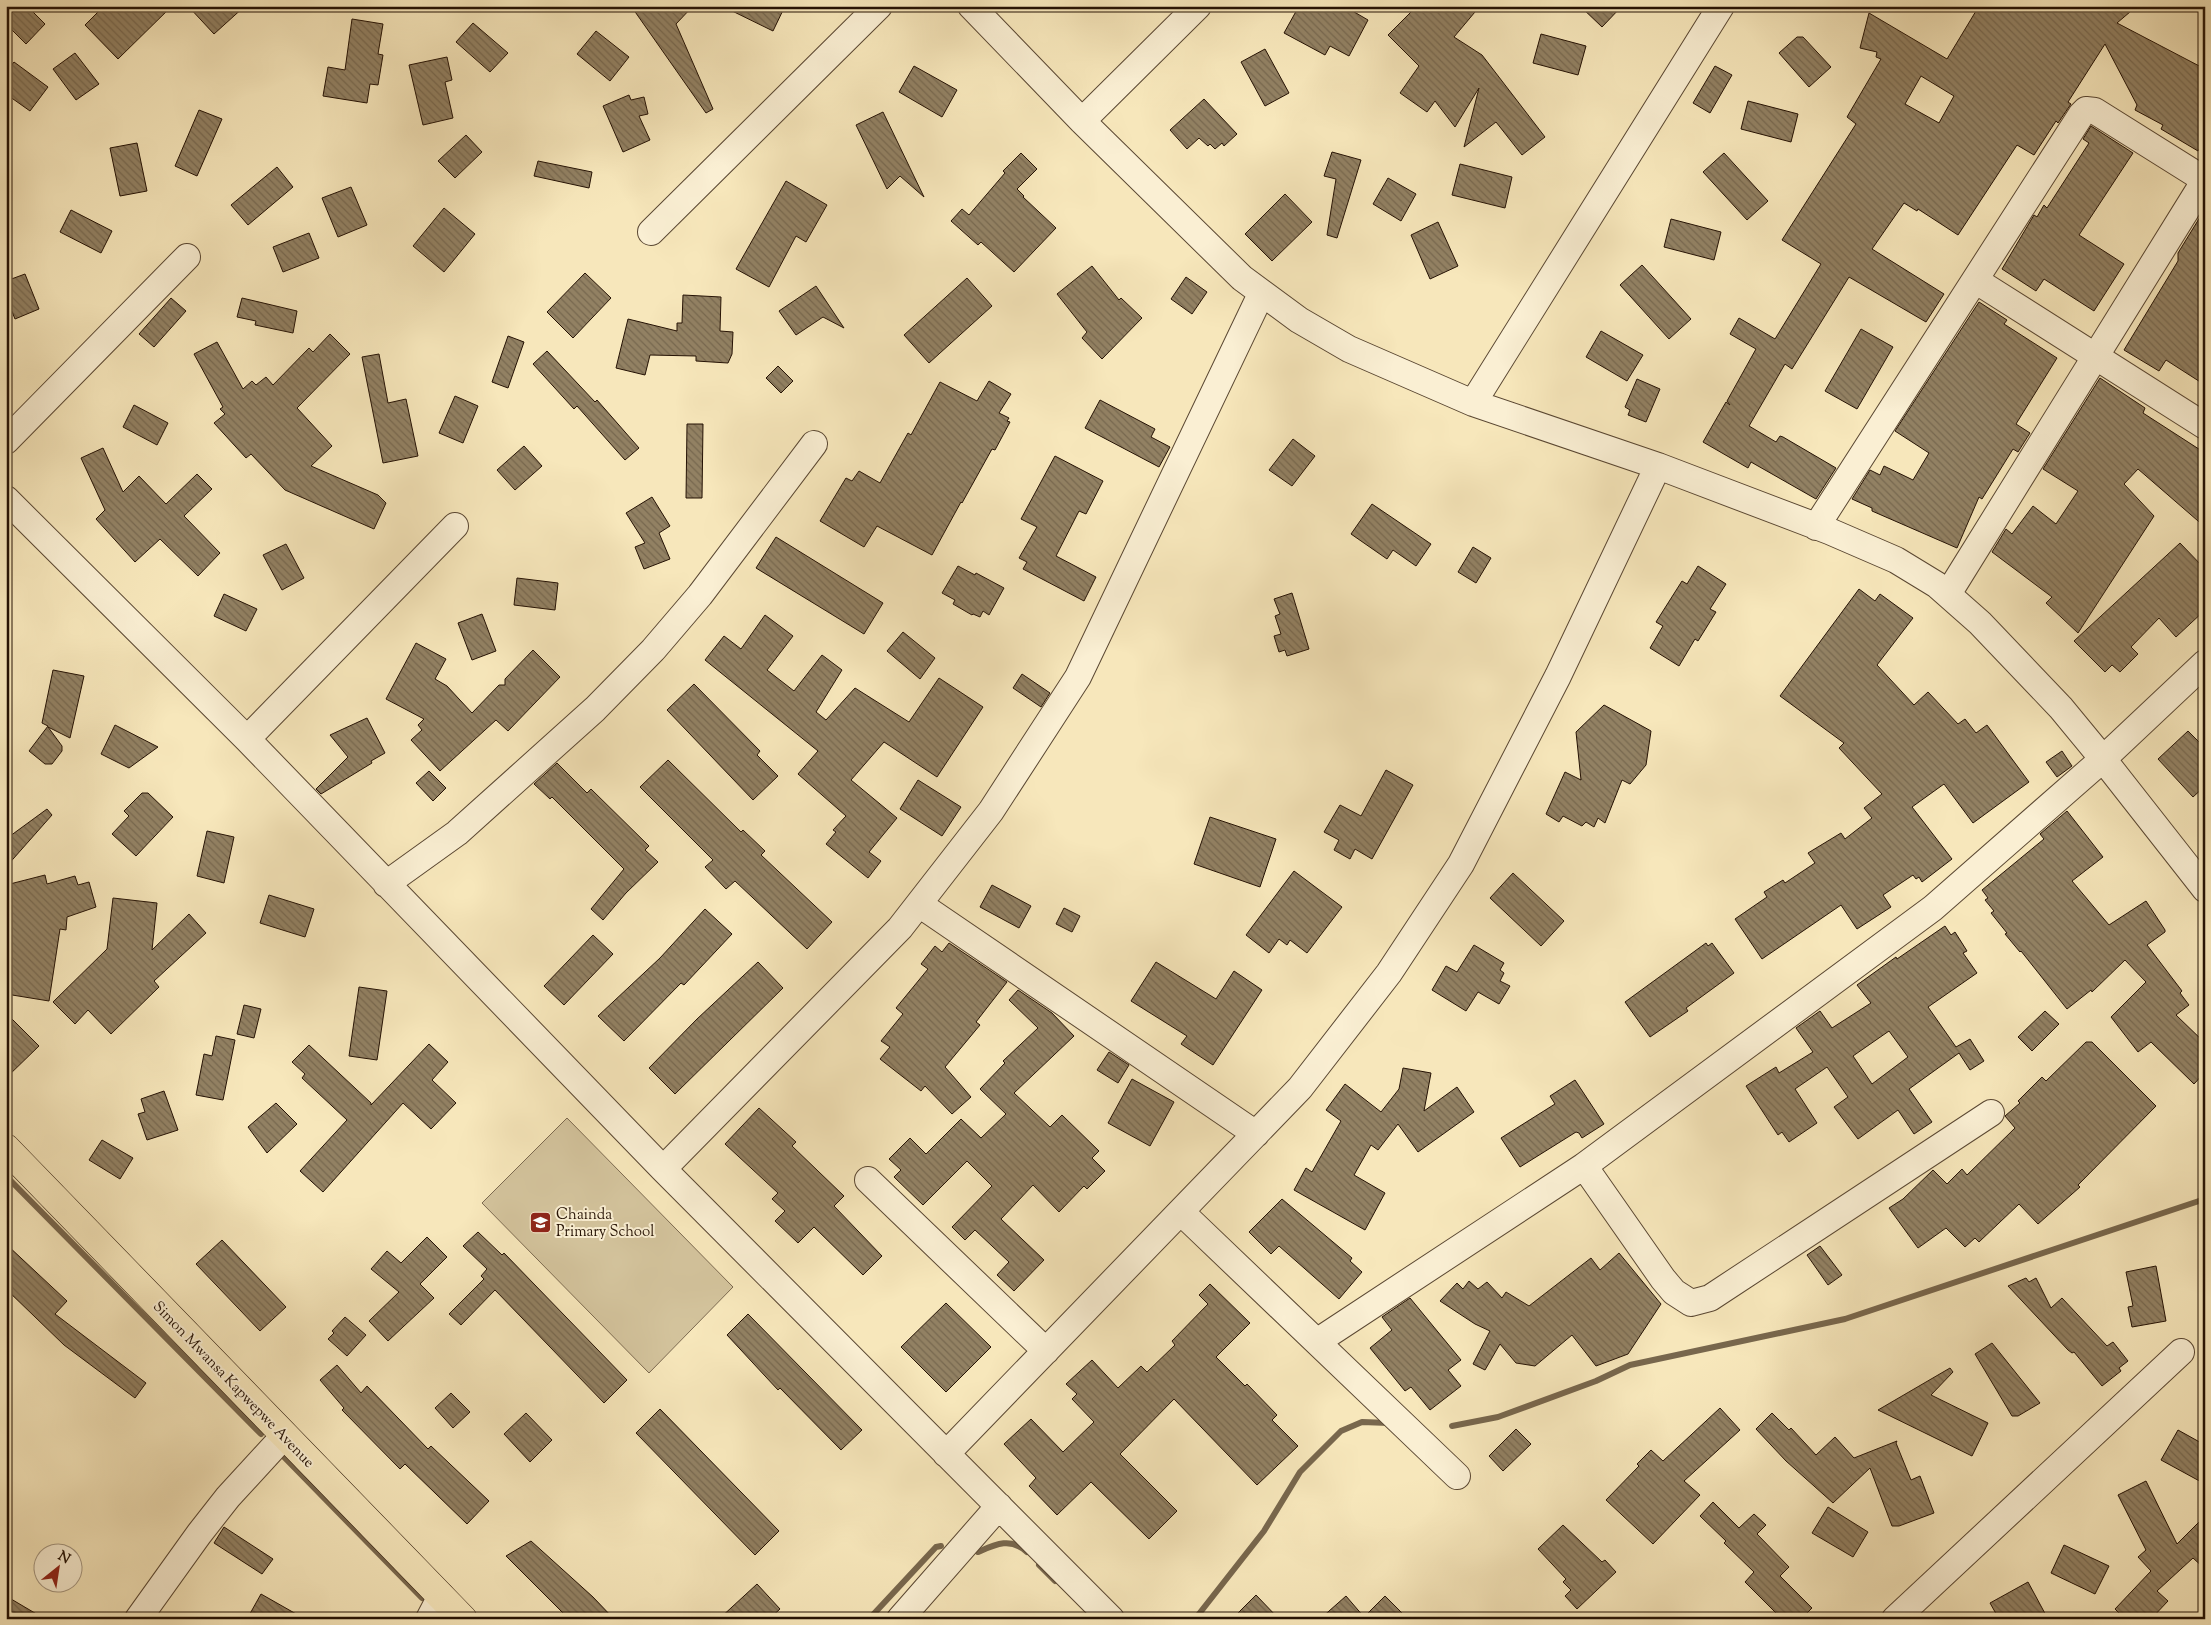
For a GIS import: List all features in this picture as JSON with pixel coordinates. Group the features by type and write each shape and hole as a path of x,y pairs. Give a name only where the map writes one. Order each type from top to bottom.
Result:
{"main road":[{"name":"Simon Mwansa Kapwepwe Avenue","path":"6,1148 284,1436 435,1608 463,1619"}],"street":[{"path":"651,232 879,6"},
{"path":"971,6 1082,120 1235,271 1261,294 1299,320 1349,349 1473,403 1658,466 1816,527 1896,560 1937,584 1980,623 2061,708 2205,889"},
{"path":"1082,120 1198,6"},
{"path":"1473,403 1721,6"},
{"path":"1816,527 2081,114 2086,110 2095,111 2205,180 1948,594"},
{"path":"6,441 187,257"},
{"path":"1975,280 2205,426"},
{"path":"663,1169 900,928 991,811 1078,677 1261,294"},
{"path":"386,884 457,833 595,709 653,650 700,595 814,444"},
{"path":"946,1454 1300,1088 1389,973 1461,864 1558,676 1658,466"},
{"path":"6,499 247,740 663,1169 1111,1619"},
{"path":"247,740 455,526"},
{"path":"1318,1341 1584,1166 1933,908 2103,759 2205,663"},
{"path":"919,904 1256,1134"},
{"path":"1584,1166 1663,1279 1674,1292 1691,1303 1710,1298 1990,1113"},
{"path":"868,1180 1046,1351"},
{"path":"1181,1212 1457,1476"},
{"path":"1895,1619 2181,1352"},
{"path":"138,1619 228,1497 284,1436"},
{"path":"900,1619 999,1506"}],"shaded area":[{"path":"567,1118 733,1287 649,1373 482,1203"}],"building":[{"path":"6,6 27,6 45,24 26,44 6,24"},
{"path":"104,6 172,6 118,59 85,25"},
{"path":"188,6 245,6 214,34"},
{"path":"631,6 693,6 676,24 713,109 706,113"},
{"path":"722,6 785,6 773,31"},
{"path":"1299,6 1344,6 1368,20 1349,56 1330,46 1325,55 1284,33"},
{"path":"1417,6 1480,6 1454,37 1482,55 1545,137 1522,155 1496,122 1464,147 1479,88 1455,127 1435,101 1427,112 1400,93 1419,66 1388,35"},
{"path":"1580,6 1622,6 1602,27"},
{"path":"1979,6 2137,6 2117,23 2205,69 2205,139 2198,151 2161,129 2163,125 2135,110 2137,105 2105,44 2068,102 2071,104 2058,123 2056,121 2034,155 2017,145 1958,235 1918,209 1917,211 1904,203 1872,249 1944,294 1926,322 1849,277 1792,369 1785,364 1749,426 1776,442 1780,436 1783,437 1836,468 1816,499 1751,462 1748,468 1703,442 1726,402 1730,405 1727,401 1756,349 1730,334 1739,318 1775,339 1821,264 1782,240 1856,124 1847,117 1881,59 1876,57 1877,52 1860,48 1869,13 1947,59","holes":["1921,76 1954,96 1939,123 1905,104"]},
{"path":"352,19 383,24 378,54 383,55 378,85 370,84 367,103 323,96 328,67 345,70"},
{"path":"473,23 508,53 490,72 456,42"},
{"path":"596,31 629,57 610,81 577,54"},
{"path":"1541,34 1586,46 1578,75 1533,63"},
{"path":"1797,37 1803,37 1831,67 1809,87 1779,53"},
{"path":"1265,49 1289,93 1265,106 1241,62"},
{"path":"75,53 99,84 76,100 53,69"},
{"path":"447,57 452,80 445,82 453,118 423,125 409,65"},
{"path":"14,62 48,87 30,111 6,94 6,72"},
{"path":"914,66 957,90 942,117 899,92"},
{"path":"1715,66 1732,75 1710,113 1693,103"},
{"path":"629,95 631,100 644,97 648,114 639,116 650,140 623,152 603,106"},
{"path":"1204,99 1237,134 1224,146 1222,143 1215,149 1199,138 1187,149 1170,130"},
{"path":"1748,101 1798,114 1791,142 1741,129"},
{"path":"199,110 222,119 197,176 175,166"},
{"path":"883,112 924,197 900,176 887,189 856,125"},
{"path":"2091,126 2133,153 2079,235 2124,264 2094,311 2044,279 2036,291 2002,269 2034,215 2037,217 2044,205 2047,208 2089,143 2083,139"},
{"path":"466,135 482,152 455,178 438,161"},
{"path":"137,143 147,191 120,196 110,148"},
{"path":"1332,152 1361,160 1337,238 1327,235 1336,179 1324,176"},
{"path":"1021,153 1037,169 1017,189 1056,228 1014,272 981,242 978,245 951,221 962,209 969,215 1005,173 1003,171"},
{"path":"1724,153 1768,201 1747,220 1703,172"},
{"path":"538,161 592,172 589,188 534,176"},
{"path":"1460,164 1512,177 1505,208 1452,195"},
{"path":"277,167 293,187 248,225 231,205"},
{"path":"1388,178 1416,194 1401,221 1373,204"},
{"path":"786,181 827,205 806,242 796,236 769,287 736,269"},
{"path":"351,187 367,225 338,237 322,198"},
{"path":"1285,194 1312,222 1272,261 1245,234"},
{"path":"444,208 475,234 444,272 413,246"},
{"path":"2205,209 2205,385 2166,360 2159,371 2124,350 2178,261 2178,253"},
{"path":"71,210 112,231 101,253 60,232"},
{"path":"1671,219 1721,232 1714,260 1664,247"},
{"path":"1438,222 1458,266 1430,279 1411,235"},
{"path":"309,233 319,258 283,272 273,247"},
{"path":"1642,265 1691,319 1669,339 1620,285"},
{"path":"1092,266 1119,300 1121,298 1142,318 1102,359 1082,338 1087,332 1057,294"},
{"path":"585,273 611,298 573,338 547,312"},
{"path":"25,274 39,309 15,319 6,297 6,281"},
{"path":"1186,277 1207,292 1192,314 1171,299"},
{"path":"967,278 992,306 929,363 904,335"},
{"path":"816,286 844,328 823,317 796,335 779,311"},
{"path":"683,295 721,297 720,331 733,332 732,354 728,363 696,361 696,356 650,355 645,375 616,368 628,319 677,331 677,323 682,323"},
{"path":"171,298 186,311 154,347 139,334"},
{"path":"242,298 297,311 293,333 255,325 256,321 237,317"},
{"path":"1979,302 2007,320 2004,324 2057,358 2016,424 2030,433 2018,452 2013,449 1982,499 1979,497 1957,548 1872,511 1872,508 1852,499 1870,470 1880,475 1884,466 1913,480 1929,453 1895,431"},
{"path":"1861,329 1893,347 1857,409 1825,391"},
{"path":"1601,331 1643,355 1627,381 1586,357"},
{"path":"330,334 350,354 297,408 332,446 311,466 378,495 386,503 374,529 285,490 251,454 246,458 214,423 225,414 220,409 223,407 194,354 217,342 243,389 252,381 256,385 266,377 273,385 309,348 313,352"},
{"path":"508,336 524,342 508,388 492,382"},
{"path":"547,351 595,402 597,400 639,448 625,460 577,406 574,409 533,364"},
{"path":"379,354 388,403 406,399 418,456 383,463 362,357"},
{"path":"778,366 793,381 781,393 766,378"},
{"path":"2100,378 2145,408 2143,413 2205,453 2205,527 2138,469 2124,484 2154,516 2078,633 2046,603 2052,597 1992,552 2006,529 2012,534 2033,506 2056,524 2078,491 2043,469"},
{"path":"1637,379 1660,389 1646,422 1628,415 1630,410 1625,407"},
{"path":"989,381 1011,394 999,413 1009,418 1007,421 1010,422 995,450 992,449 932,555 877,526 864,547 820,521 846,478 852,481 859,471 880,483 908,433 911,435 940,382 977,401"},
{"path":"455,396 478,406 463,443 439,433"},
{"path":"1100,400 1155,429 1151,437 1170,447 1159,467 1085,428"},
{"path":"134,405 168,423 157,445 123,427"},
{"path":"687,424 703,424 702,498 686,498"},
{"path":"1293,439 1315,456 1292,486 1269,470"},
{"path":"524,446 542,466 515,490 497,470"},
{"path":"103,448 123,492 139,476 166,504 197,474 212,489 184,516 220,553 198,576 160,539 135,562 96,519 105,510 81,458"},
{"path":"1055,456 1103,481 1086,514 1079,511 1056,556 1096,577 1084,601 1023,569 1027,562 1019,558 1037,527 1021,519"},
{"path":"652,497 670,526 659,533 670,559 644,569 635,547 645,543 626,513"},
{"path":"1372,504 1431,544 1416,566 1393,550 1387,559 1351,534"},
{"path":"776,537 883,603 864,634 756,568"},
{"path":"2180,543 2205,569 2205,610 2176,637 2159,618 2131,647 2138,654 2120,672 2112,665 2105,672 2074,641"},
{"path":"286,544 304,578 282,590 263,555"},
{"path":"1473,547 1491,558 1476,583 1458,572"},
{"path":"958,566 1004,588 989,615 983,611 980,617 972,615 953,604 955,600 942,593"},
{"path":"1698,566 1726,584 1710,609 1716,612 1698,641 1695,639 1679,666 1650,648 1663,626 1656,622 1682,581 1687,584"},
{"path":"517,578 558,583 555,610 514,605"},
{"path":"1859,589 1875,601 1880,594 1913,618 1877,665 1914,705 1928,692 1958,724 1965,719 1976,733 1987,725 2029,782 1973,823 1944,784 1912,807 1952,859 1922,882 1919,877 1916,879 1913,875 1883,895 1891,907 1857,929 1841,905 1762,959 1735,919 1767,897 1764,892 1783,880 1785,883 1815,863 1808,853 1841,833 1845,839 1872,818 1864,808 1882,794 1839,748 1844,743 1780,696"},
{"path":"1292,593 1309,649 1287,656 1285,650 1279,652 1274,636 1281,634 1275,616 1280,614 1274,599"},
{"path":"224,594 257,609 246,631 214,616"},
{"path":"482,614 496,651 472,660 458,623"},
{"path":"765,615 793,636 767,670 794,691 822,655 842,670 816,712 826,720 855,688 909,722 939,678 983,707 937,777 884,742 851,780 897,818 869,852 881,861 868,878 826,844 836,832 833,830 846,816 798,774 818,751 705,660 724,636 741,649"},
{"path":"903,632 935,658 920,679 887,651"},
{"path":"416,643 446,659 435,679 447,686 472,713 499,685 505,685 505,679 533,650 560,677 508,731 496,720 440,771 411,740 422,730 418,725 424,719 386,699"},
{"path":"53,670 84,676 70,738 48,727 62,746 62,751 52,764 45,764 29,751 48,726 42,723"},
{"path":"1022,674 1050,693 1041,707 1013,688"},
{"path":"694,684 760,751 757,755 778,776 753,800 667,710"},
{"path":"1604,705 1651,731 1646,765 1630,784 1622,780 1605,823 1598,818 1594,827 1586,822 1582,826 1563,816 1559,822 1546,814 1565,772 1581,780 1576,732"},
{"path":"367,718 385,753 321,794 316,789 348,757 330,735"},
{"path":"115,725 158,747 129,768 101,754"},
{"path":"2188,731 2205,748 2205,786 2193,797 2158,759"},
{"path":"2062,751 2072,766 2057,777 2046,762"},
{"path":"668,760 741,832 743,830 765,851 761,855 832,922 807,949 735,881 726,889 705,867 713,860 640,787"},
{"path":"557,763 587,793 591,789 649,846 645,850 658,862 626,893 603,920 591,909 624,869 552,797 550,799 534,784"},
{"path":"1386,770 1413,785 1372,859 1355,849 1350,859 1334,850 1339,840 1324,832 1340,805 1361,816"},
{"path":"429,771 446,788 433,801 416,783"},
{"path":"918,780 961,807 942,836 900,809"},
{"path":"142,793 148,793 173,817 136,856 112,834 129,816 124,811"},
{"path":"47,809 52,815 6,867 6,839"},
{"path":"2067,811 2103,857 2072,881 2109,925 2146,901 2165,930 2165,932 2147,945 2182,991 2180,993 2189,1005 2176,1015 2205,1043 2205,1072 2194,1084 2151,1042 2138,1052 2111,1017 2146,982 2125,960 2092,992 2091,990 2067,1009 2021,951 2005,934 2007,933 1991,913 1994,911 1985,900 1988,898 1982,890 2044,839 2040,834"},
{"path":"1210,817 1276,839 1260,887 1194,864"},
{"path":"207,831 234,837 224,883 197,876"},
{"path":"1294,871 1342,907 1307,953 1290,940 1287,945 1279,939 1269,953 1246,935"},
{"path":"1513,873 1564,921 1541,946 1490,898"},
{"path":"45,875 47,884 75,876 78,885 89,882 96,907 67,917 66,930 60,929 49,1001 6,994 6,885"},
{"path":"992,885 1031,906 1019,928 980,907"},
{"path":"269,895 314,909 305,937 260,923"},
{"path":"113,898 157,903 152,950 189,914 206,933 154,981 159,987 111,1034 88,1010 75,1024 53,1002 107,949"},
{"path":"1064,908 1080,916 1072,932 1056,924"},
{"path":"705,909 732,934 684,985 681,983 624,1041 598,1016 660,958"},
{"path":"1945,926 1951,935 1955,932 1967,951 1963,953 1977,973 1928,1007 1956,1047 1970,1039 1984,1061 1970,1070 1959,1053 1909,1089 1932,1122 1914,1134 1898,1110 1858,1139 1834,1107 1848,1097 1827,1067 1795,1089 1817,1123 1789,1142 1782,1132 1778,1135 1746,1086 1776,1067 1779,1073 1813,1052 1796,1028 1820,1011 1832,1028 1871,1003 1857,985 1896,957 1897,959","holes":["1889,1031 1908,1057 1872,1084 1853,1056"]},
{"path":"593,935 613,954 564,1005 544,986"},
{"path":"949,943 1007,982 976,1022 980,1025 945,1067 971,1097 952,1114 925,1086 921,1091 880,1059 890,1047 881,1041 903,1014 896,1008 928,969 921,964 935,946 942,952"},
{"path":"1706,943 1708,946 1712,943 1734,973 1686,1008 1688,1011 1650,1037 1625,1002"},
{"path":"1474,945 1504,963 1500,970 1504,973 1500,981 1510,986 1499,1004 1478,992 1466,1011 1432,990 1446,966 1457,972"},
{"path":"758,962 783,988 675,1094 649,1068 697,1019"},
{"path":"1156,962 1216,999 1234,971 1262,990 1213,1065 1181,1044 1187,1036 1131,1001"},
{"path":"359,987 387,991 377,1060 349,1056"},
{"path":"1018,990 1052,1013 1074,1036 1014,1093 1050,1127 1062,1115 1099,1151 1092,1158 1105,1171 1087,1189 1084,1186 1059,1212 1033,1185 1001,1219 1044,1260 1014,1291 997,1275 1009,1262 975,1230 965,1240 952,1227 992,1186 967,1161 923,1205 894,1177 901,1170 889,1159 910,1138 926,1154 961,1119 981,1138 1006,1114 980,1089 1005,1063 1003,1061 1038,1028 1009,1000"},
{"path":"244,1005 261,1009 254,1038 237,1034"},
{"path":"2045,1011 2059,1024 2032,1051 2018,1037"},
{"path":"6,1013 39,1046 6,1078"},
{"path":"216,1036 235,1040 223,1100 196,1095 204,1054 212,1056"},
{"path":"2086,1042 2092,1042 2156,1106 2078,1185 2080,1187 2038,1224 2019,1204 1979,1242 1975,1238 1965,1247 1946,1228 1918,1248 1889,1208 1903,1199 1933,1170 1947,1184 1962,1169 1967,1175 2015,1128 2005,1116 2020,1103 2018,1101 2042,1077 2046,1081"},
{"path":"429,1044 448,1062 432,1080 456,1103 431,1129 403,1103 323,1192 300,1171 347,1120 302,1078 305,1074 292,1062 309,1045 371,1105"},
{"path":"1109,1052 1129,1065 1118,1083 1097,1070"},
{"path":"1403,1068 1431,1073 1424,1111 1457,1087 1474,1112 1418,1152 1398,1124 1378,1150 1371,1145 1354,1175 1385,1193 1365,1230 1294,1190 1306,1168 1312,1172 1341,1121 1326,1110 1345,1084 1381,1112 1399,1089"},
{"path":"1132,1079 1174,1102 1150,1146 1108,1123"},
{"path":"1575,1080 1604,1124 1582,1138 1576,1132 1520,1167 1501,1138 1555,1104 1550,1096"},
{"path":"164,1091 178,1130 147,1140 138,1114 145,1112 141,1099"},
{"path":"276,1103 297,1124 267,1153 248,1127"},
{"path":"759,1108 796,1142 792,1146 844,1196 834,1206 882,1256 863,1275 814,1227 798,1243 775,1221 785,1211 772,1199 778,1193 725,1144"},
{"path":"102,1140 133,1158 120,1179 89,1160"},
{"path":"1282,1199 1352,1258 1350,1261 1362,1272 1339,1299 1279,1246 1271,1254 1249,1232"},
{"path":"478,1232 502,1255 504,1253 627,1380 604,1403 495,1290 461,1325 449,1314 484,1279 481,1276 487,1269 463,1246"},
{"path":"427,1237 447,1257 420,1284 434,1298 388,1341 369,1321 399,1292 371,1269 387,1251 401,1263"},
{"path":"222,1240 286,1307 260,1331 196,1264"},
{"path":"6,1244 67,1301 55,1314 146,1383 135,1398 64,1345 6,1289"},
{"path":"1820,1246 1842,1275 1828,1285 1807,1255"},
{"path":"1619,1253 1661,1304 1628,1354 1596,1366 1572,1335 1535,1366 1516,1363 1500,1344 1485,1370 1473,1364 1490,1331 1475,1324 1440,1301 1457,1283 1463,1289 1469,1281 1478,1289 1487,1282 1502,1298 1506,1292 1529,1306 1591,1258 1600,1270"},
{"path":"2156,1266 2166,1321 2132,1327 2128,1307 2133,1306 2126,1272"},
{"path":"2026,1278 2029,1282 2036,1278 2051,1308 2062,1298 2107,1346 2113,1342 2128,1361 2119,1368 2121,1371 2102,1386 2074,1352 2072,1353 2068,1350 2008,1286"},
{"path":"1210,1284 1250,1323 1216,1357 1245,1386 1247,1384 1277,1415 1272,1420 1298,1446 1257,1485 1174,1399 1120,1454 1177,1511 1149,1539 1091,1482 1057,1515 1029,1486 1036,1478 1004,1444 1031,1419 1063,1452 1094,1422 1072,1399 1077,1394 1066,1384 1092,1360 1118,1388 1141,1366 1147,1372 1175,1345 1172,1341 1208,1304 1199,1295"},
{"path":"1410,1298 1461,1360 1448,1370 1461,1386 1430,1410 1411,1387 1405,1391 1370,1348 1392,1330 1382,1317"},
{"path":"946,1303 991,1347 946,1392 901,1347"},
{"path":"748,1314 862,1430 841,1450 780,1388 778,1390 727,1335"},
{"path":"345,1317 366,1335 347,1356 328,1339 334,1333 332,1331"},
{"path":"1992,1343 2040,1403 2018,1416 2012,1416 1975,1354"},
{"path":"337,1365 361,1393 367,1386 428,1449 431,1446 489,1501 467,1524 405,1464 400,1469 342,1410 344,1408 320,1380"},
{"path":"1950,1368 1953,1372 1931,1395 1988,1423 1972,1456 1878,1410"},
{"path":"451,1393 470,1412 453,1428 435,1408"},
{"path":"1720,1408 1740,1430 1684,1481 1700,1495 1653,1544 1606,1500 1639,1466 1637,1464 1651,1450 1663,1461"},
{"path":"660,1409 779,1531 755,1555 636,1433"},
{"path":"526,1413 552,1440 530,1462 504,1434"},
{"path":"1772,1413 1789,1430 1791,1428 1816,1455 1835,1437 1854,1458 1897,1441 1896,1443 1911,1480 1920,1476 1934,1513 1899,1526 1892,1526 1870,1468 1833,1503 1786,1461 1756,1429"},
{"path":"1516,1429 1531,1444 1503,1471 1489,1456"},
{"path":"2178,1430 2205,1445 2205,1484 2161,1460"},
{"path":"2146,1481 2177,1544 2205,1516 2205,1569 2193,1558 2157,1591 2168,1601 2151,1619 2125,1619 2115,1609 2151,1571 2138,1557 2146,1550 2118,1495"},
{"path":"1713,1502 1739,1528 1754,1514 1766,1525 1757,1534 1789,1567 1780,1576 1812,1608 1801,1619 1782,1619 1745,1582 1754,1572 1700,1516"},
{"path":"1828,1507 1868,1532 1853,1557 1812,1533"},
{"path":"1563,1525 1602,1562 1605,1560 1616,1572 1577,1609 1565,1596 1571,1590 1563,1582 1566,1579 1538,1549"},
{"path":"224,1527 273,1559 262,1574 214,1543"},
{"path":"531,1541 593,1597 614,1619 569,1619 506,1556"},
{"path":"2064,1545 2109,1566 2095,1594 2051,1573"},
{"path":"2028,1582 2048,1619 1999,1619 1990,1603"},
{"path":"757,1584 780,1609 769,1619 719,1619"},
{"path":"261,1594 305,1619 247,1619"},
{"path":"1256,1595 1279,1619 1232,1619"},
{"path":"6,1596 45,1619 6,1619"},
{"path":"1346,1596 1364,1617 1385,1596 1408,1619 1320,1619"}],"waterway":[{"path":"6,1176 261,1434"},
{"path":"1452,1426 1498,1417 1596,1381 1630,1365 1845,1319 2205,1199"},
{"path":"1195,1619 1264,1531 1300,1472 1341,1431 1362,1422 1389,1423"},
{"path":"282,1455 422,1598"},
{"path":"978,1552 1003,1543 1021,1547 1027,1552"},
{"path":"869,1619 936,1547 941,1546"},
{"path":"1039,1565 1055,1581"}],"place":[{"name":"Chainda Primary School","path":"540,1223"}]}
